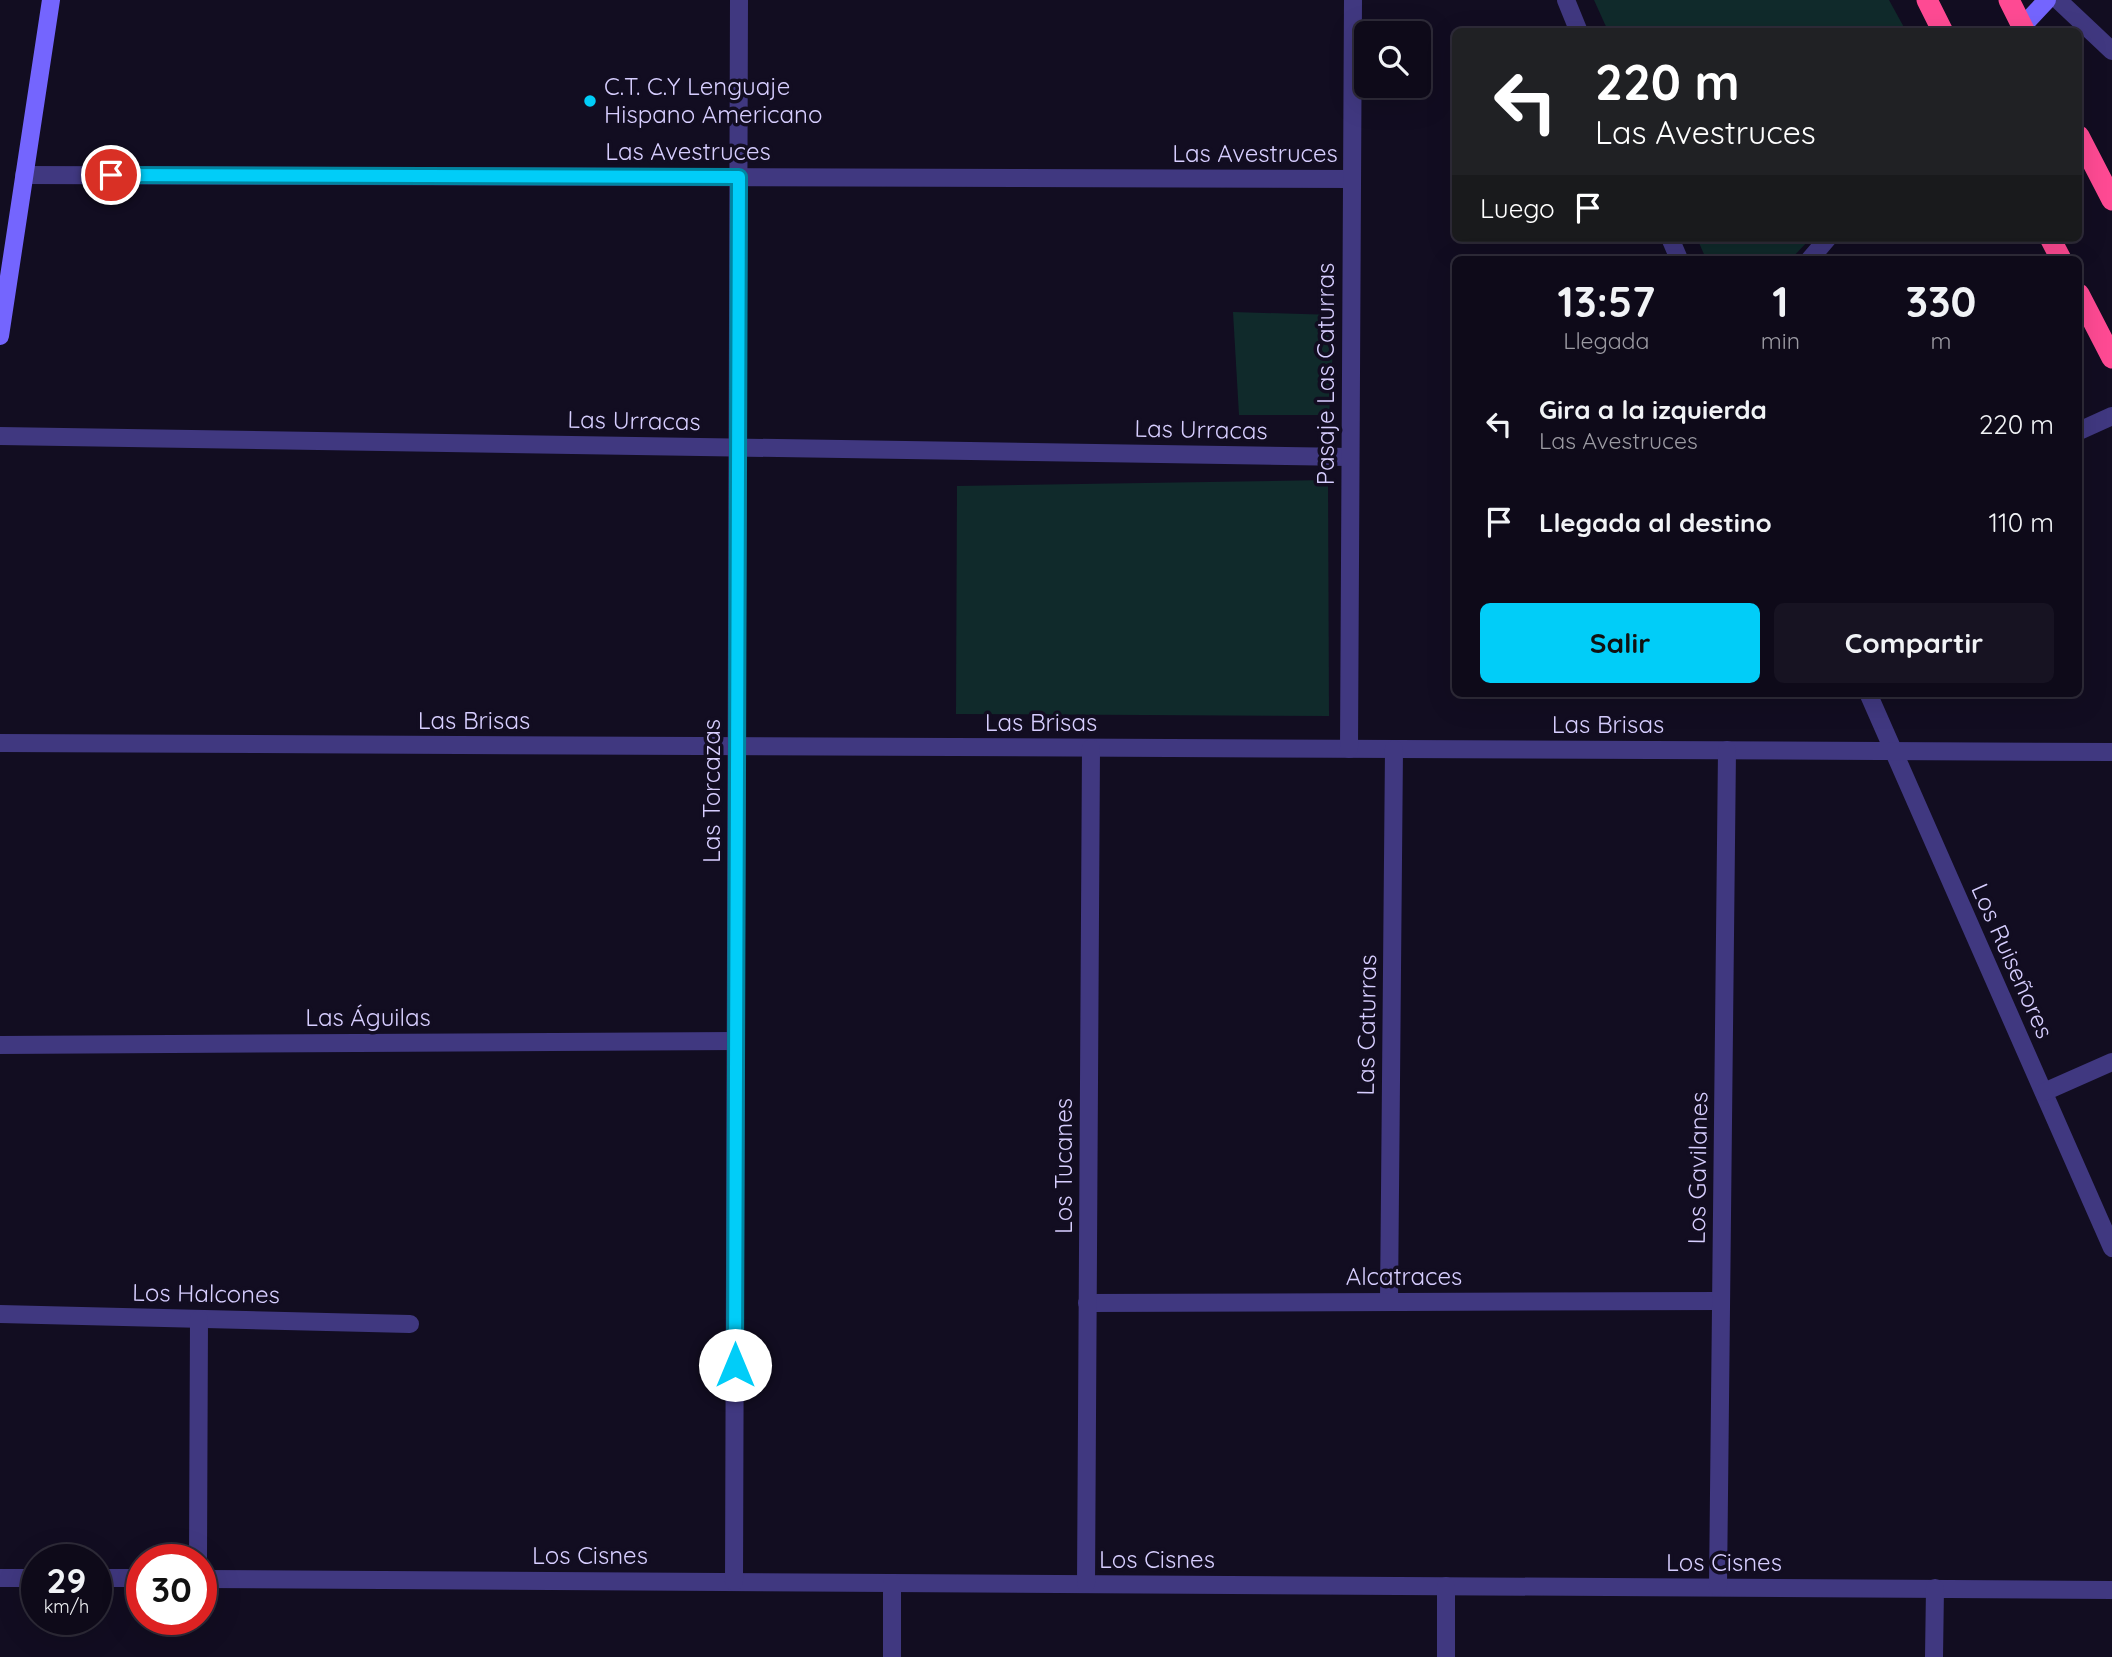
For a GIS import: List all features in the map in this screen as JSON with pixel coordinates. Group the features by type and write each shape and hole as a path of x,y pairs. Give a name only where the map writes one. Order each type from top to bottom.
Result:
{"highway":[{"path":"1927,0 1941,28"},
{"path":"2009,0 2020,28"},
{"path":"2082,142 2112,201"},
{"path":"2082,300 2112,358"}],"main road":[{"path":"0,336 51,0"},
{"path":"2023,28 2047,0"}],"street":[{"name":"Las Torcazas","path":"734,1582 739,0"},
{"name":"Pasaje Las Caturras","path":"1349,749 1353,0"},
{"path":"1566,0 1577,28"},
{"path":"2058,0 2112,51"},
{"name":"Las Avestruces","path":"24,175 1352,179"},
{"path":"1813,256 1825,242"},
{"path":"2082,430 2112,416"},
{"name":"Las Urracas","path":"0,436 1350,457"},
{"name":"Los Ruiseñores","path":"1870,697 2112,1248"},
{"name":"Las Brisas","path":"2082,751 2112,736"},
{"name":"Las Brisas","path":"0,743 2112,751"},
{"name":"Los Tucanes","path":"1086,1584 1091,748"},
{"name":"Las Caturras","path":"1389,1302 1394,749"},
{"name":"Los Gavilanes","path":"1718,1587 1727,750"},
{"name":"Las Águilas","path":"0,1045 736,1041"},
{"path":"2043,1092 2112,1062"},
{"name":"Alcatraces","path":"1087,1303 1721,1301"},
{"name":"Los Halcones","path":"0,1314 410,1324"},
{"path":"198,1544 199,1319"},
{"path":"0,1578 21,1578"},
{"name":"Los Cisnes","path":"217,1578 2112,1590"},
{"path":"892,1583 892,1657"},
{"path":"1446,1586 1446,1657"},
{"path":"1934,1657 1935,1588"}],"green space":[{"path":"1594,0 1889,0 1904,28 1607,28"},
{"path":"1699,242 1807,242 1794,256 1705,256"},
{"path":"1233,312 1335,315 1329,415 1239,415"},
{"path":"1328,480 1329,716 956,714 957,486"}],"place":[{"name":"C.T. C.Y Lenguaje Hispano Americano","path":"590,101"}],"route":[{"path":"111,175 739,177 735,1365"}]}
